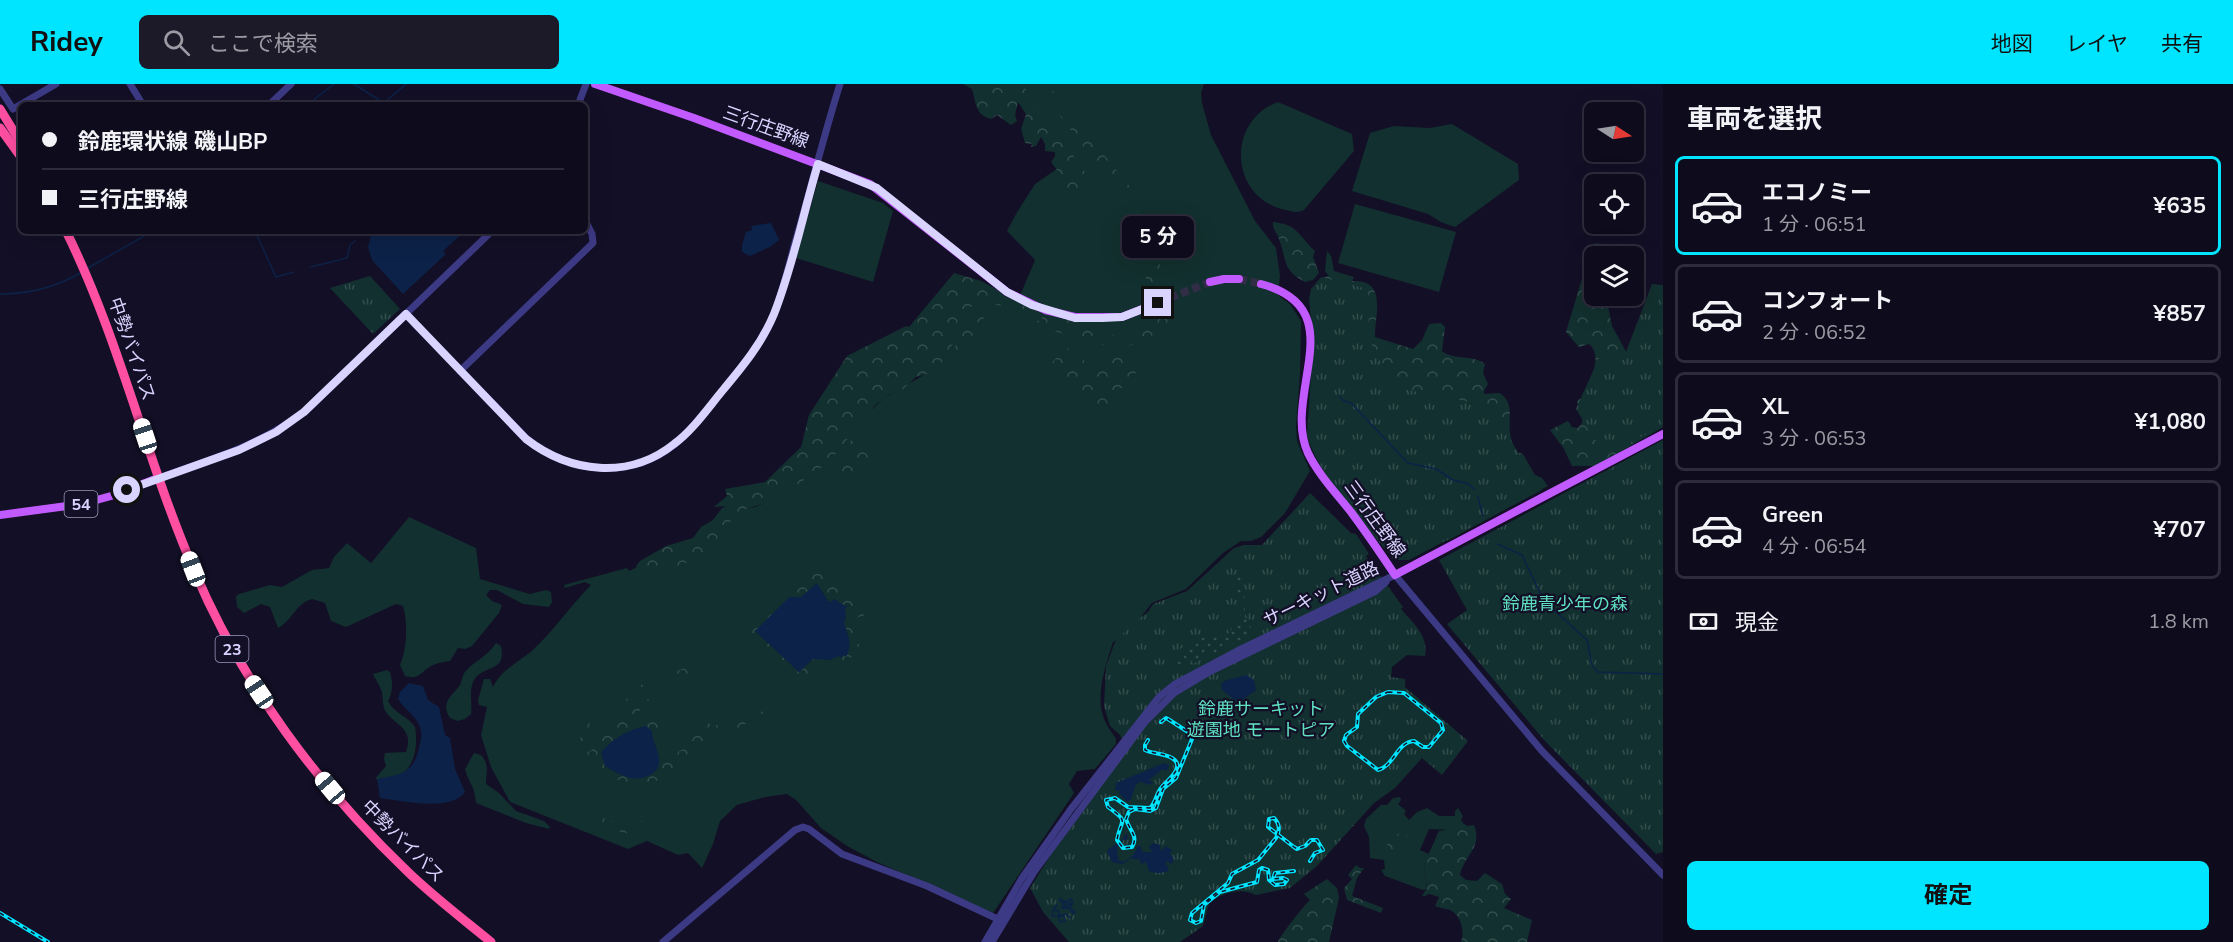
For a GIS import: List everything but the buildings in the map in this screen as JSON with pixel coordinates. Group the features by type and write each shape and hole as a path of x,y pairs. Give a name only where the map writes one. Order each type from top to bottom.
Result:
{"highway":[{"path":"0,109 18,138"},
{"path":"0,128 18,152"},
{"name":"中勢バイパス","path":"68,234 113,339 158,478 193,569 236,656 286,731 341,801 407,871 491,942"}],"main road":[{"name":"三行庄野線","path":"595,84 818,164 877,188 1007,292 1045,310 1075,318 1122,317 1170,298"},
{"path":"1210,282 1239,279"},
{"name":"三行庄野線","path":"1262,284 1283,291 1296,300 1307,317 1310,330 1303,437 1308,453 1317,469 1362,526 1395,575 1663,434"},
{"name":"54","path":"0,515 82,504 111,496 158,478"}],"street":[{"path":"25,102 56,84"},
{"path":"130,84 141,102"},
{"path":"272,102 291,84"},
{"path":"579,102 586,84"},
{"path":"406,314 526,439 541,450 560,460 588,467 611,468 642,462 666,451 682,438 701,417 748,360 763,335 779,298 840,84"},
{"path":"0,89 13,109 18,106"},
{"path":"460,371 593,243 588,226"},
{"path":"158,478 239,450 276,432 304,412 489,234"},
{"path":"1395,575 1542,751 1663,875"},
{"name":"サーキット道路","path":"992,942 1022,878 1080,795 1150,706 1167,690 1237,651 1395,575"},
{"path":"663,942 795,830 803,827 842,854 927,886 1001,920"},
{"name":"サーキット道路","path":"985,942 1001,920"}],"green space":[{"path":"963,84 1022,84 1090,179 1086,184 1087,188 1076,195 1066,190 1063,197 1061,193 1063,178 1051,162 1055,152 1045,151 1045,144 1041,137 1036,146 1031,147 1032,144 1025,143 1021,129 1026,114 1018,102 1015,115 1017,121 1011,125 997,115 991,119 979,111 972,89"},
{"path":"1022,84 1204,84 1201,93 1202,103 1211,135 1255,221 1276,248 1280,276 1278,295 1290,304 1301,321 1296,426 1297,441 1310,471 1285,513 1261,537 1251,541 1241,541 1223,553 1186,589 1152,603 1141,617 1143,621 1125,637 1113,642 1102,680 1101,700 1104,719 1116,739 1116,744 1095,769 1077,771 1069,784 1074,793 993,913 877,862 847,846 821,828 796,800 787,794 737,805 720,821 702,868 688,853 678,855 647,841 628,849 510,802 491,767 481,735 487,707 479,705 478,700 484,679 490,679 493,687 506,670 529,654 542,641 591,585 585,582 565,588 564,585 627,568 629,571 649,561 691,554 740,510 755,507 775,498 884,398 929,372 956,316 980,298 1016,305 1035,260 1007,231 1035,184 1061,166"},
{"path":"1036,84 1047,84 1130,187 1136,198 1139,198 1162,236 1167,263 1161,246 1148,224 1109,181"},
{"path":"1278,102 1352,134 1354,151 1300,212 1288,211 1267,203 1254,191 1245,176 1241,159 1242,142 1249,126 1261,112"},
{"path":"1452,124 1518,164 1519,180 1455,227 1428,214 1352,191 1370,133 1394,126 1430,128"},
{"path":"818,181 883,203 893,211 873,282 796,258"},
{"path":"1355,204 1456,232 1439,292 1338,263"},
{"path":"1127,215 1146,234 1155,249 1161,276 1168,279 1170,290 1145,301 1142,300 1141,295 1150,260 1149,253 1143,238"},
{"path":"1273,222 1291,227 1315,251 1313,257 1319,273 1313,280 1305,282 1289,269"},
{"path":"1596,243 1610,246 1592,246"},
{"path":"1327,251 1331,256 1334,271 1354,277 1352,281 1364,282 1371,286 1375,293 1377,310 1375,337 1413,349 1422,340 1429,324 1441,323 1445,327 1442,351 1452,356 1475,359 1485,364 1483,373 1488,384 1484,394 1499,393 1507,401 1510,411 1510,436 1516,452 1523,454 1535,475 1542,478 1548,486 1447,541 1405,490 1322,281 1324,277 1329,276 1325,271"},
{"path":"1584,272 1584,306 1608,306 1612,326 1630,359 1663,395 1663,427 1596,466 1572,466 1564,449 1550,430 1568,421 1572,427 1578,428 1582,423 1583,410 1577,403 1583,397 1594,370 1593,349 1589,344 1579,347 1566,332"},
{"path":"954,273 981,281 1036,310 1078,321 1096,331 1122,338 1153,324 1172,310 1170,325 1134,344 1120,347 1109,346 1033,325 1032,323 1043,319 980,300 971,307 945,359 931,373 916,377 902,390 890,394 875,405 829,462 771,501 746,509 731,521 715,544 701,555 680,566 640,575 636,566 640,561 666,546 693,538 701,527 713,520 726,506 714,507 727,496 725,489 765,482 801,447 809,415 847,356 906,326 909,327"},
{"path":"370,276 400,309 373,334 330,288"},
{"path":"1321,277 1368,289 1369,339 1393,387 1489,406 1542,490 1409,560 1394,560 1333,485 1322,469 1307,436 1313,341 1309,299 1311,289"},
{"path":"1652,284 1663,285 1663,425 1605,456 1576,409 1603,349 1624,357"},
{"path":"976,307 988,308 983,316 984,320 978,322 978,330 980,326 977,335 971,336 973,341 971,356 960,359 954,354 956,343"},
{"path":"1070,347 1083,358 1085,363 1108,364 1110,360 1136,349 1145,356 1137,363 1140,367 1129,382 1113,395 1117,402 1101,405 1085,398 1058,374 1062,370 1068,373 1069,370 1053,366 1049,372 1044,371"},
{"path":"855,435 862,437 874,449 872,450 874,459 872,470 869,474 855,478 830,476 836,461"},
{"name":"鈴鹿青少年の森","path":"1663,440 1663,852 1656,854 1544,740 1447,624 1467,610 1439,560"},
{"name":"鈴鹿サーキット 遊園地 モートピア","path":"1310,493 1351,533 1356,534 1369,554 1366,556 1425,642 1425,656 1407,655 1392,667 1391,677 1405,679 1405,687 1468,741 1442,775 1422,758 1395,788 1374,803 1317,866 1290,888 1256,895 1237,891 1220,896 1209,903 1203,926 1180,942 1069,942 1043,912 1030,888 1052,853 1127,750 1120,735 1110,726 1104,706 1106,666 1115,642 1134,622 1148,612 1153,604 1187,591 1234,548 1244,545 1262,545"},
{"path":"409,517 476,548 480,579 530,594 546,590 551,592 552,602 549,607 523,604 497,590 490,590 486,595 492,601 502,605 499,613 472,646 465,649 458,648 450,661 433,665 413,677 405,676 400,665 406,636 403,606 396,604 346,627 331,621 325,603 312,599 302,604 278,628 270,607 261,604 244,613 237,607 236,596 239,594 270,585 282,587 312,570 329,568 334,557 347,543 371,563"},
{"path":"817,565 865,605 864,617 858,617 856,623 858,644 863,648 852,657 798,682 794,674 759,640 762,637 799,672 813,659 830,660 849,635 844,623 845,608 850,606 845,606 834,599 828,601 817,583 801,597 789,597 746,642 746,636 789,585 796,584"},
{"path":"1241,576 1244,578 1245,617 1251,624 1249,636 1182,669 1174,658 1180,655 1185,665 1192,662 1189,658 1185,659 1181,648 1190,647 1196,639 1229,633 1239,618 1242,611 1241,600 1232,578"},
{"path":"496,643 501,646 501,660 474,680 471,689 471,714 458,721 450,718 446,708 447,703 460,685 464,674"},
{"path":"723,651 724,655 720,659 687,676 669,679 641,691 619,695 703,661"},
{"path":"387,670 390,672 392,683 388,701 393,709 415,727 416,748 410,766 404,773 387,780 375,779 386,766 385,753 406,752 408,738 403,729 385,710 382,692 373,674"},
{"path":"641,696 650,700 631,720 632,723 649,720 658,724 662,752 674,755 683,749 708,721 713,728 724,719 738,724 770,707 792,703 771,710 738,728 727,727 682,758 678,767 667,776 654,782 626,784 583,761 579,742 594,714 582,743 586,753 592,750 609,729 607,725 618,714 615,709 618,703 628,698","holes":["642,727 652,731 659,763 645,776 634,779 605,766 601,752 622,733"]},
{"path":"474,753 481,755 486,762 486,784 499,793 516,811 544,821 550,827 549,829 526,823 476,803 465,769"},
{"path":"1400,797 1398,804 1406,811 1404,814 1409,820 1417,812 1427,808 1439,816 1455,816 1458,808 1463,816 1461,820 1468,826 1454,830 1429,829 1420,850 1429,854 1424,864 1427,889 1423,890 1385,876 1381,870 1385,869 1384,860 1370,858 1369,837 1364,826 1366,819 1381,805 1387,805 1393,798"},
{"path":"568,803 627,828 650,818 650,821 634,831 623,832 596,822"},
{"path":"1390,824 1396,835 1403,832 1411,836 1410,841 1404,841 1400,849 1400,856 1397,856 1395,852 1385,857 1390,832 1387,825"},
{"path":"1474,825 1475,846 1460,875 1466,880 1477,881 1485,873 1502,884 1505,894 1511,899 1504,908 1532,920 1527,942 1461,942 1462,929 1454,912 1435,906 1439,897 1429,894 1422,896 1427,888 1424,864 1439,831"},
{"path":"1356,865 1364,868 1357,878 1352,896 1383,908 1381,913 1347,900 1344,888 1352,879 1348,875"},
{"path":"1327,879 1337,888 1339,898 1329,942 1278,942 1310,900 1304,894"}],"water":[{"path":"771,223 779,240 750,256 742,252 746,232 752,230 751,226"},
{"path":"371,234 462,234 443,251 446,254 403,294 372,260 368,247"},
{"path":"817,583 828,601 834,599 845,606 851,605 845,608 844,623 849,648 846,657 843,655 841,658 839,656 830,660 813,659 799,672 755,631 789,597 801,597"},
{"path":"1246,675 1254,680 1256,690 1244,699 1236,701 1222,690 1221,685 1224,681"},
{"path":"409,683 423,686 428,700 439,707 445,735 450,738 455,769 465,792 449,802 426,804 380,798 377,779 405,771 413,763 419,748 421,734 419,725 398,699 400,692"},
{"path":"646,726 652,731 659,756 658,768 654,772 638,779 621,775 605,766 601,752 606,747 627,732"},
{"path":"1164,763 1169,765 1168,769 1166,771 1163,769 1149,780 1153,782 1150,785 1141,782 1136,784 1128,802 1119,794 1120,791 1115,790 1116,783"},
{"path":"1126,833 1127,840 1123,840 1117,848 1118,860 1123,862 1131,857 1137,845 1143,852 1152,852 1149,846 1154,843 1160,845 1161,852 1165,846 1172,850 1170,854 1173,862 1171,864 1167,861 1166,863 1169,871 1159,873 1149,871 1146,862 1141,864 1140,860 1131,858 1123,864 1112,862 1107,851 1122,840"}],"waterway":[{"path":"311,102 334,84"},
{"path":"354,84 382,102"},
{"path":"385,102 406,84"},
{"path":"88,268 148,234"},
{"path":"256,234 276,277 294,272"},
{"path":"311,267 347,258 350,245 355,241"},
{"path":"0,294 42,289 82,272"},
{"path":"1340,397 1351,403 1408,463 1436,469 1453,480 1469,484 1474,489"},
{"path":"1478,497 1483,516"},
{"path":"1497,544 1522,555 1544,601 1587,640 1592,665 1598,672 1663,674"},
{"path":"1060,898 1068,904 1070,905 1073,902 1071,899 1067,901 1068,904 1068,905 1070,906"},
{"path":"1059,900 1068,907"},
{"path":"1064,901 1062,908 1067,908"},
{"path":"1071,902 1070,907 1075,912"},
{"path":"1054,909 1057,905"},
{"path":"1066,906 1064,908 1066,908"},
{"path":"1068,908 1074,914"},
{"path":"1053,910 1052,916 1064,916 1065,921 1060,922 1059,917"},
{"path":"1054,910 1059,911 1059,915"},
{"path":"1061,915 1066,914 1071,918"}],"tunnel":[{"path":"1239,279 1261,284"},
{"path":"1170,298 1210,282"}],"railway":[{"path":"1388,692 1404,693 1441,723 1443,730 1429,747 1423,747 1414,741 1403,745 1388,764 1378,770 1347,746 1344,741 1346,735 1357,727 1358,714 1376,697 1388,692"},
{"path":"1148,740 1145,750 1166,755 1172,758 1177,766 1174,774 1159,790 1150,808 1128,807 1115,798 1106,800 1108,807 1122,819 1117,840 1123,848 1132,847 1134,843 1134,836 1126,819 1129,812 1135,809 1150,811 1156,808 1163,789 1176,778 1192,739 1188,732 1168,719 1161,722"},
{"path":"1294,871 1275,873 1273,879 1287,880 1284,884 1275,885 1269,880 1268,870 1262,868 1259,870 1257,882 1220,892 1204,905 1201,921 1196,923 1190,920 1192,913 1228,883 1232,874 1258,860 1276,838 1277,835 1278,833 1279,830 1278,825 1274,818 1269,819 1268,827 1294,847 1297,849 1305,846 1311,840 1317,840 1323,850 1315,853 1310,861"},
{"path":"0,913 48,942"}],"route":[{"path":"127,490 254,444 286,426 304,412 406,314 526,439 541,450 572,464 602,468 632,465 656,456 674,445 689,431 759,344 779,298 818,164 877,188 1007,292 1032,305 1075,318 1102,318 1122,317 1158,303"}]}
